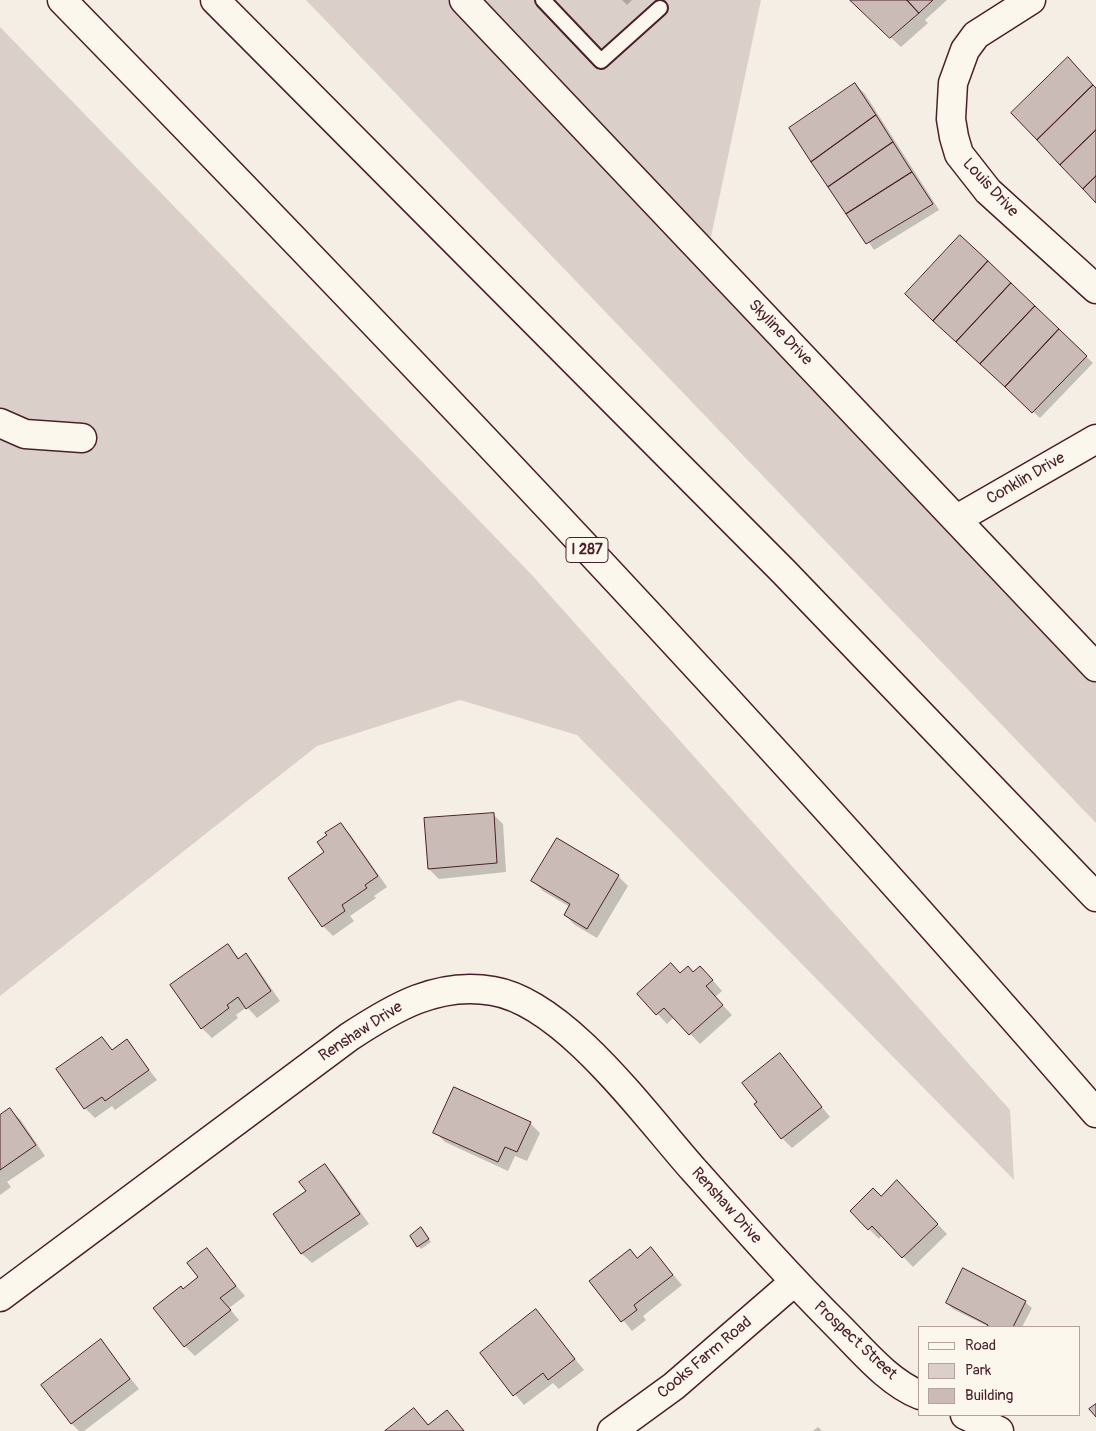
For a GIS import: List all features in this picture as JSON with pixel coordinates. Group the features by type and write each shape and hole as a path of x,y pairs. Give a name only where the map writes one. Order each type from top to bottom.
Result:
{"main road":[{"name":"I 287","path":"62,0 370,320 676,646 1096,1113"},
{"path":"215,0 791,579 1096,897"},
{"name":"Skyline Drive","path":"464,0 1096,667"},
{"name":"Louis Drive","path":"1031,0 976,35 965,50 954,83 951,110 954,137 959,154 988,191 1096,290"},
{"path":"0,423 25,434 82,438"},
{"name":"Conklin Drive","path":"957,519 1096,440"},
{"name":"Renshaw Drive","path":"0,1296 349,1036 389,1010 422,996 457,989 493,991 510,995 542,1011 556,1022 598,1060 794,1282"},
{"name":"Prospect Street","path":"794,1282 875,1363 892,1378 918,1394"},
{"name":"Cooks Farm Road","path":"612,1431 674,1386 794,1282"},
{"path":"967,1416 999,1431"}],"lane":[{"path":"543,0 601,61 660,8"}],"green space":[{"path":"306,0 761,0 707,256 1096,668 1096,823"},
{"path":"0,27 530,573 1010,1110 1014,1180 577,735 460,700 317,746 0,996"}],"building":[{"path":"850,0 907,0 919,13 890,38"},
{"path":"907,0 933,0 919,13"},
{"path":"1068,57 1093,85 1037,140 1011,113"},
{"path":"855,83 876,115 811,162 789,128"},
{"path":"1093,85 1096,88 1096,130 1060,165 1037,140"},
{"path":"876,115 893,142 828,187 811,162"},
{"path":"1096,130 1096,176 1083,189 1060,165"},
{"path":"893,142 912,172 846,214 828,187"},
{"path":"912,172 933,204 866,244 846,214"},
{"path":"1096,176 1096,203 1083,189"},
{"path":"960,235 988,261 933,321 905,294"},
{"path":"988,261 1011,283 956,342 933,321"},
{"path":"1011,283 1035,306 980,364 956,342"},
{"path":"1035,306 1059,329 1005,387 980,364"},
{"path":"1059,329 1087,356 1032,413 1005,387"},
{"path":"494,813 497,863 428,869 424,818"},
{"path":"341,823 378,876 365,885 367,888 342,905 345,911 322,927 288,878 324,852 317,842 327,835 325,833"},
{"path":"557,838 619,875 587,929 564,915 570,904 531,881"},
{"path":"228,944 238,959 246,953 271,991 246,1009 238,997 227,1005 229,1008 201,1029 170,985"},
{"path":"671,963 680,973 688,966 693,972 700,966 713,980 706,986 723,1005 689,1035 664,1008 656,1015 637,994"},
{"path":"102,1037 112,1050 127,1039 149,1070 105,1101 102,1097 84,1109 56,1069"},
{"path":"780,1053 822,1107 781,1139 754,1104 757,1102 742,1083"},
{"path":"454,1087 531,1122 517,1152 505,1147 498,1162 433,1133"},
{"path":"10,1108 36,1145 0,1170 0,1115"},
{"path":"325,1164 360,1214 301,1254 273,1214 306,1191 299,1182"},
{"path":"897,1180 938,1224 902,1258 872,1226 868,1230 850,1211 873,1188 881,1196"},
{"path":"421,1227 429,1239 417,1247 410,1236"},
{"path":"651,1247 673,1275 634,1305 637,1310 621,1322 589,1281 630,1249 637,1258"},
{"path":"207,1248 236,1286 220,1298 231,1310 184,1347 153,1308 181,1286 183,1289 198,1277 187,1263"},
{"path":"963,1268 1026,1301 1014,1326 988,1326 946,1303"},
{"path":"536,1309 575,1359 548,1380 543,1373 513,1396 480,1353"},
{"path":"101,1339 130,1379 71,1424 41,1385"},
{"path":"1096,1404 1096,1417 1089,1409"},
{"path":"414,1408 428,1425 447,1410 464,1431 385,1431"}]}
